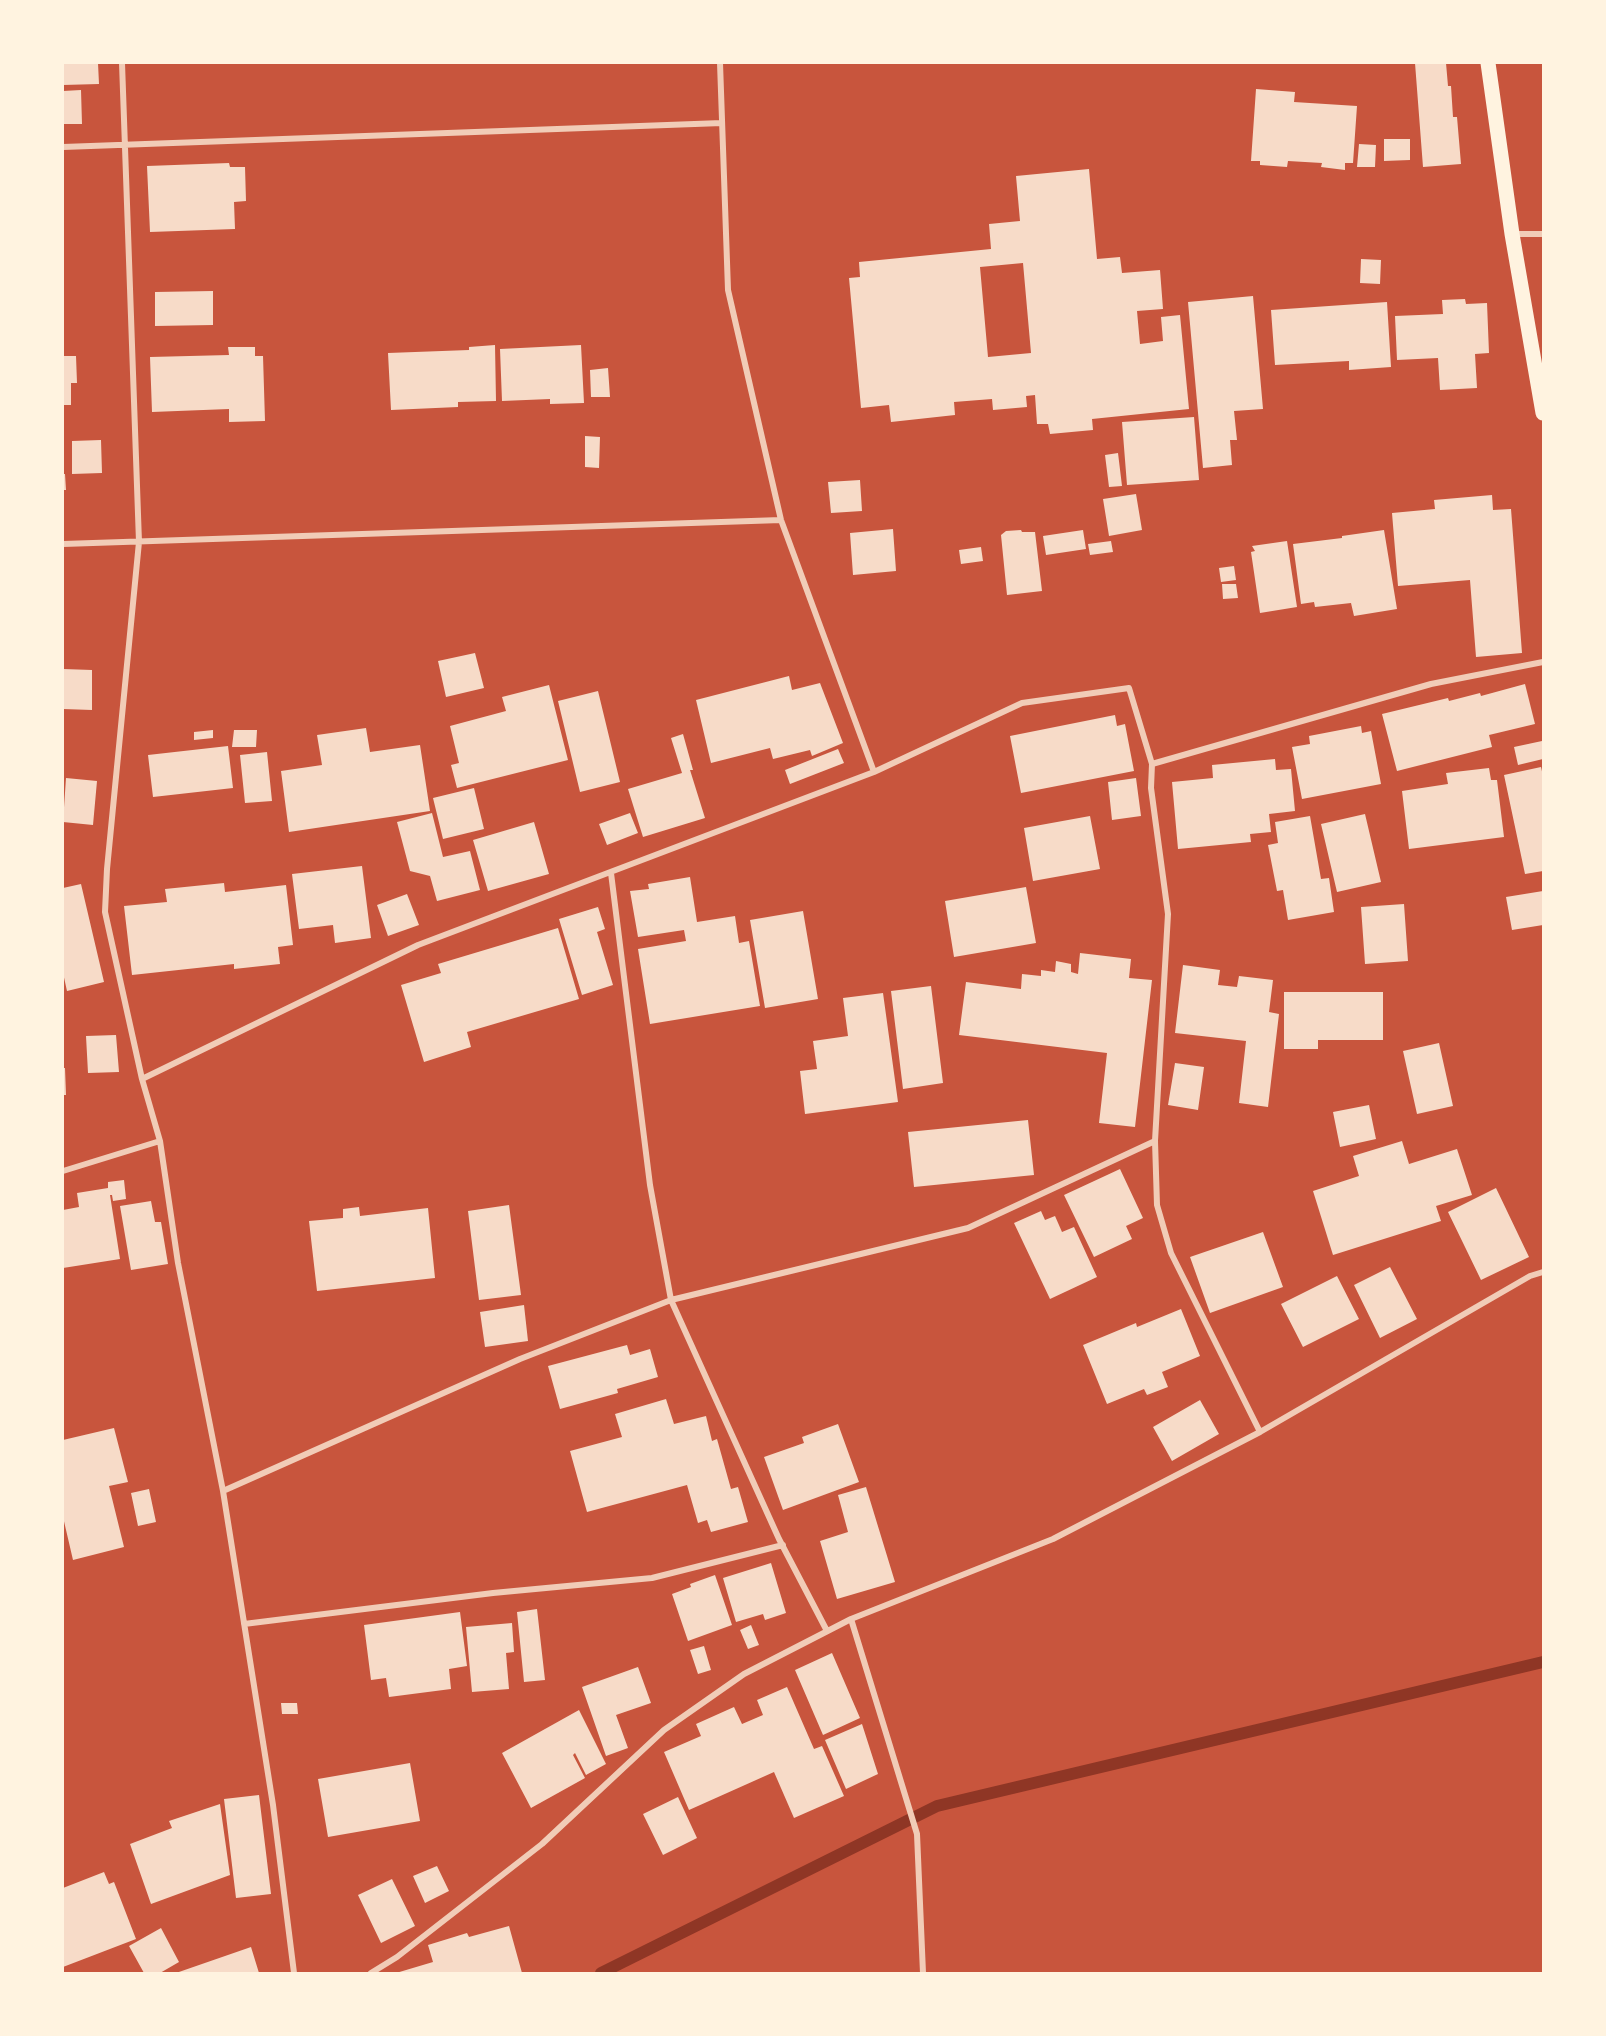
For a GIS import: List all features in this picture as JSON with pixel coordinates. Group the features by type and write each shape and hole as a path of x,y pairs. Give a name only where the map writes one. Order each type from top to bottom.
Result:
{"main road":[{"path":"1488,63 1512,234 1543,413"}],"street":[{"path":"122,63 139,542 108,857 105,912 142,1079 160,1141 178,1263 223,1491 273,1805 294,1973"},
{"path":"720,63 728,290 782,520 874,772"},
{"path":"63,147 722,123"},
{"path":"1512,234 1543,234"},
{"path":"63,544 782,520"},
{"path":"1152,764 1431,684 1543,662"},
{"path":"142,1079 418,945 874,772 1022,703 1129,688 1152,764 1151,789 1168,914 1155,1141 1157,1205 1171,1253 1260,1432"},
{"path":"611,873 650,1185 671,1300 783,1545 827,1631"},
{"path":"63,1171 160,1141"},
{"path":"223,1491 520,1359 671,1300 968,1228 1155,1141"},
{"path":"371,1973 397,1957 542,1844 664,1731 744,1674 851,1619 1053,1539 1260,1432 1530,1276 1543,1272"},
{"path":"244,1624 494,1593 652,1578 783,1545"},
{"path":"851,1619 917,1834 923,1973"}],"building":[{"path":"63,63 98,63 99,84 63,85"},
{"path":"1415,63 1446,63 1448,86 1451,86 1453,117 1457,117 1461,164 1423,167"},
{"path":"1256,89 1295,92 1294,102 1357,106 1353,163 1345,163 1345,170 1321,167 1322,163 1288,161 1287,167 1260,165 1260,161 1251,161"},
{"path":"81,90 82,124 63,124 63,91"},
{"path":"1384,139 1410,139 1410,160 1384,161"},
{"path":"1359,144 1376,145 1375,167 1357,167"},
{"path":"229,163 230,167 245,167 246,201 234,202 235,229 150,232 147,166"},
{"path":"1089,169 1097,259 1120,257 1122,273 1160,270 1163,309 1137,311 1140,344 1163,341 1161,317 1180,315 1189,409 1092,419 1093,430 1050,434 1048,424 1037,424 1035,395 1026,396 1027,407 993,410 992,399 954,402 955,415 891,422 889,405 861,408 849,278 860,277 859,262 991,249 989,224 1020,221 1016,176","holes":["1023,263 1031,353 988,357 980,267"]},
{"path":"1361,259 1381,260 1380,284 1360,283"},
{"path":"213,291 213,325 155,326 155,292"},
{"path":"1253,296 1263,409 1234,411 1237,440 1230,440 1232,465 1203,468 1188,302"},
{"path":"1465,299 1466,304 1487,303 1489,353 1475,354 1477,388 1440,390 1438,358 1397,360 1395,316 1443,314 1442,300"},
{"path":"1387,302 1391,367 1349,370 1349,361 1275,365 1271,310"},
{"path":"495,345 496,401 458,402 458,407 391,410 388,353 469,350 469,347"},
{"path":"581,345 584,403 550,404 550,399 502,401 500,349"},
{"path":"228,347 255,347 255,356 263,356 265,421 229,422 229,409 152,412 150,357 229,355"},
{"path":"63,356 76,356 77,383 71,383 71,405 63,405"},
{"path":"608,368 610,397 591,397 590,370"},
{"path":"1194,417 1199,480 1127,485 1122,422"},
{"path":"585,436 600,437 599,468 585,467"},
{"path":"101,440 102,473 72,474 72,441"},
{"path":"1118,453 1122,486 1109,487 1105,455"},
{"path":"63,474 65,474 66,490 63,490"},
{"path":"860,480 862,511 831,513 828,482"},
{"path":"1136,494 1142,530 1109,536 1103,499"},
{"path":"1492,495 1493,510 1511,509 1522,653 1476,657 1470,580 1398,586 1392,513 1435,509 1434,500"},
{"path":"893,529 896,571 853,575 850,533"},
{"path":"1021,530 1022,532 1035,532 1042,591 1007,595 1001,535 1006,531"},
{"path":"1083,530 1086,549 1046,555 1043,536"},
{"path":"1384,530 1397,609 1354,616 1351,603 1315,607 1314,602 1301,604 1293,544"},
{"path":"1111,541 1113,552 1090,555 1088,544"},
{"path":"1287,541 1297,607 1260,613 1251,552 1255,551 1252,546"},
{"path":"981,547 983,561 961,564 959,550"},
{"path":"1234,566 1236,580 1221,582 1219,568"},
{"path":"1222,584 1236,584 1238,598 1223,599"},
{"path":"475,653 484,688 446,697 438,661"},
{"path":"63,669 92,670 92,710 63,709"},
{"path":"789,676 792,690 820,683 843,743 812,756 810,750 773,759 770,748 711,763 696,700"},
{"path":"1525,684 1535,724 1489,735 1492,747 1397,771 1382,714 1448,698 1449,701 1480,693 1481,696"},
{"path":"549,685 568,760 457,788 451,765 459,763 450,726 506,711 502,697"},
{"path":"598,691 620,782 580,792 558,701"},
{"path":"1115,715 1117,726 1125,724 1134,771 1021,793 1010,736"},
{"path":"1361,726 1362,733 1371,731 1381,784 1302,799 1292,747 1310,744 1309,736"},
{"path":"366,728 370,752 420,745 430,811 289,832 281,771 322,765 317,735"},
{"path":"213,730 213,738 194,740 194,732"},
{"path":"234,730 257,730 256,747 232,747"},
{"path":"683,734 693,770 690,770 705,818 643,837 628,789 682,773 671,738"},
{"path":"1542,741 1543,759 1518,765 1514,747"},
{"path":"228,746 233,788 153,797 148,755"},
{"path":"838,749 844,763 790,784 785,770"},
{"path":"267,752 272,801 245,803 240,755"},
{"path":"1275,759 1276,770 1291,769 1295,811 1269,814 1271,832 1250,834 1251,842 1178,849 1172,782 1213,778 1212,765"},
{"path":"1541,767 1543,776 1543,871 1525,874 1504,775"},
{"path":"1489,768 1491,780 1497,780 1504,837 1409,849 1402,791 1448,784 1446,773"},
{"path":"66,778 97,781 93,825 63,822"},
{"path":"1136,778 1141,816 1112,820 1108,782"},
{"path":"474,788 484,829 443,839 433,798"},
{"path":"432,813 443,857 470,851 480,890 437,901 430,876 410,871 397,822"},
{"path":"630,813 638,833 607,845 599,824"},
{"path":"1365,814 1381,882 1337,892 1321,824"},
{"path":"1090,816 1100,869 1033,881 1024,828"},
{"path":"1310,816 1321,879 1329,878 1334,912 1288,920 1283,890 1277,891 1268,845 1278,843 1275,822"},
{"path":"534,822 549,874 488,891 473,840"},
{"path":"362,866 371,938 335,943 333,925 299,929 292,874"},
{"path":"690,877 697,922 735,916 739,943 749,941 760,1006 650,1024 638,949 686,941 684,930 638,937 630,891 649,889 648,884"},
{"path":"224,883 225,892 286,885 293,945 278,947 280,964 234,969 234,964 132,975 124,906 167,902 165,889"},
{"path":"81,884 104,982 67,991 63,973 63,888"},
{"path":"1026,887 1036,943 954,957 945,901"},
{"path":"1543,891 1543,925 1512,930 1506,897"},
{"path":"407,894 419,925 388,936 377,905"},
{"path":"1404,904 1408,961 1365,964 1361,907"},
{"path":"598,907 605,929 597,932 613,985 582,995 559,919"},
{"path":"803,911 818,999 765,1008 750,920"},
{"path":"558,928 579,999 467,1032 471,1047 424,1062 401,985 441,973 438,964"},
{"path":"1080,953 1131,959 1129,978 1152,980 1135,1127 1099,1123 1107,1053 959,1035 966,982 1021,989 1022,974 1041,976 1041,970 1055,972 1056,961 1071,964 1071,972 1078,974"},
{"path":"1183,965 1220,970 1218,985 1237,987 1239,976 1273,980 1269,1012 1279,1014 1268,1107 1239,1103 1246,1041 1175,1033"},
{"path":"931,986 943,1083 903,1089 891,991"},
{"path":"1284,992 1383,992 1383,1040 1318,1040 1318,1049 1284,1049"},
{"path":"883,993 898,1102 805,1114 800,1071 817,1069 813,1041 848,1036 843,998"},
{"path":"116,1035 119,1072 88,1073 86,1036"},
{"path":"1439,1043 1453,1106 1417,1114 1403,1051"},
{"path":"1175,1063 1204,1067 1198,1110 1168,1105"},
{"path":"63,1068 65,1068 66,1095 63,1095"},
{"path":"1369,1105 1376,1139 1340,1147 1333,1112"},
{"path":"1028,1120 1034,1175 914,1187 908,1132"},
{"path":"1402,1141 1409,1164 1457,1149 1472,1195 1436,1206 1441,1221 1333,1255 1313,1191 1359,1176 1353,1156"},
{"path":"1120,1169 1143,1218 1126,1226 1132,1239 1094,1257 1064,1195"},
{"path":"124,1180 126,1199 113,1201 110,1195 120,1259 63,1268 63,1210 79,1207 77,1193 108,1188 108,1182"},
{"path":"1496,1188 1529,1257 1481,1280 1448,1212"},
{"path":"151,1201 155,1222 161,1222 168,1264 131,1270 120,1206"},
{"path":"509,1205 521,1295 479,1300 468,1211"},
{"path":"359,1207 360,1216 428,1208 435,1278 317,1291 309,1221 343,1218 343,1209"},
{"path":"1041,1211 1045,1220 1055,1216 1062,1232 1074,1227 1097,1277 1050,1299 1014,1223"},
{"path":"1263,1232 1283,1287 1210,1313 1190,1257"},
{"path":"1390,1267 1417,1319 1380,1338 1354,1285"},
{"path":"1337,1276 1359,1319 1303,1347 1281,1304"},
{"path":"524,1305 528,1341 485,1347 480,1312"},
{"path":"1181,1309 1200,1356 1162,1372 1168,1387 1147,1395 1144,1389 1107,1404 1083,1345 1136,1323 1137,1327"},
{"path":"627,1345 630,1355 650,1349 658,1377 617,1389 618,1393 560,1409 548,1366"},
{"path":"666,1399 674,1424 706,1416 712,1441 717,1439 731,1489 738,1487 748,1522 711,1532 707,1520 698,1523 687,1485 587,1512 570,1451 622,1437 615,1414"},
{"path":"1200,1400 1219,1434 1172,1461 1153,1427"},
{"path":"838,1424 859,1482 783,1510 764,1457 804,1443 802,1437"},
{"path":"114,1428 128,1482 109,1486 124,1547 73,1560 63,1517 63,1440"},
{"path":"866,1487 895,1582 837,1599 820,1541 848,1532 838,1495"},
{"path":"149,1489 156,1522 138,1526 131,1493"},
{"path":"771,1563 786,1613 765,1620 763,1614 736,1622 723,1578"},
{"path":"715,1575 732,1625 688,1641 672,1594 691,1587 690,1584"},
{"path":"537,1609 545,1680 524,1682 517,1612"},
{"path":"460,1612 467,1666 449,1669 451,1689 389,1697 386,1678 371,1680 364,1625"},
{"path":"512,1623 514,1652 506,1653 509,1689 472,1692 466,1627"},
{"path":"751,1625 759,1645 748,1649 740,1630"},
{"path":"704,1646 711,1670 698,1674 690,1650"},
{"path":"832,1653 860,1718 823,1735 795,1670"},
{"path":"638,1667 651,1703 616,1715 628,1748 606,1756 582,1687"},
{"path":"787,1687 814,1749 822,1746 844,1796 794,1818 774,1772 689,1810 664,1752 701,1736 696,1724 734,1707 742,1724 763,1715 757,1700"},
{"path":"281,1703 297,1703 298,1714 282,1714"},
{"path":"579,1710 606,1764 586,1775 575,1753 573,1755 585,1778 531,1808 502,1753"},
{"path":"862,1724 878,1774 846,1789 825,1740"},
{"path":"410,1763 420,1821 328,1837 318,1779"},
{"path":"259,1795 271,1894 236,1898 224,1799"},
{"path":"678,1797 697,1838 663,1855 643,1814"},
{"path":"220,1804 230,1875 151,1904 130,1844 172,1828 169,1821"},
{"path":"437,1866 449,1891 425,1903 413,1876"},
{"path":"104,1872 109,1884 114,1882 136,1939 63,1967 63,1888"},
{"path":"392,1879 415,1926 381,1943 358,1895"},
{"path":"509,1926 522,1973 396,1973 433,1962 428,1945 467,1933 469,1937"},
{"path":"161,1928 179,1962 160,1973 144,1973 129,1946"},
{"path":"251,1947 259,1973 176,1973"}],"waterway":[{"path":"601,1973 937,1806 1543,1662"}]}
